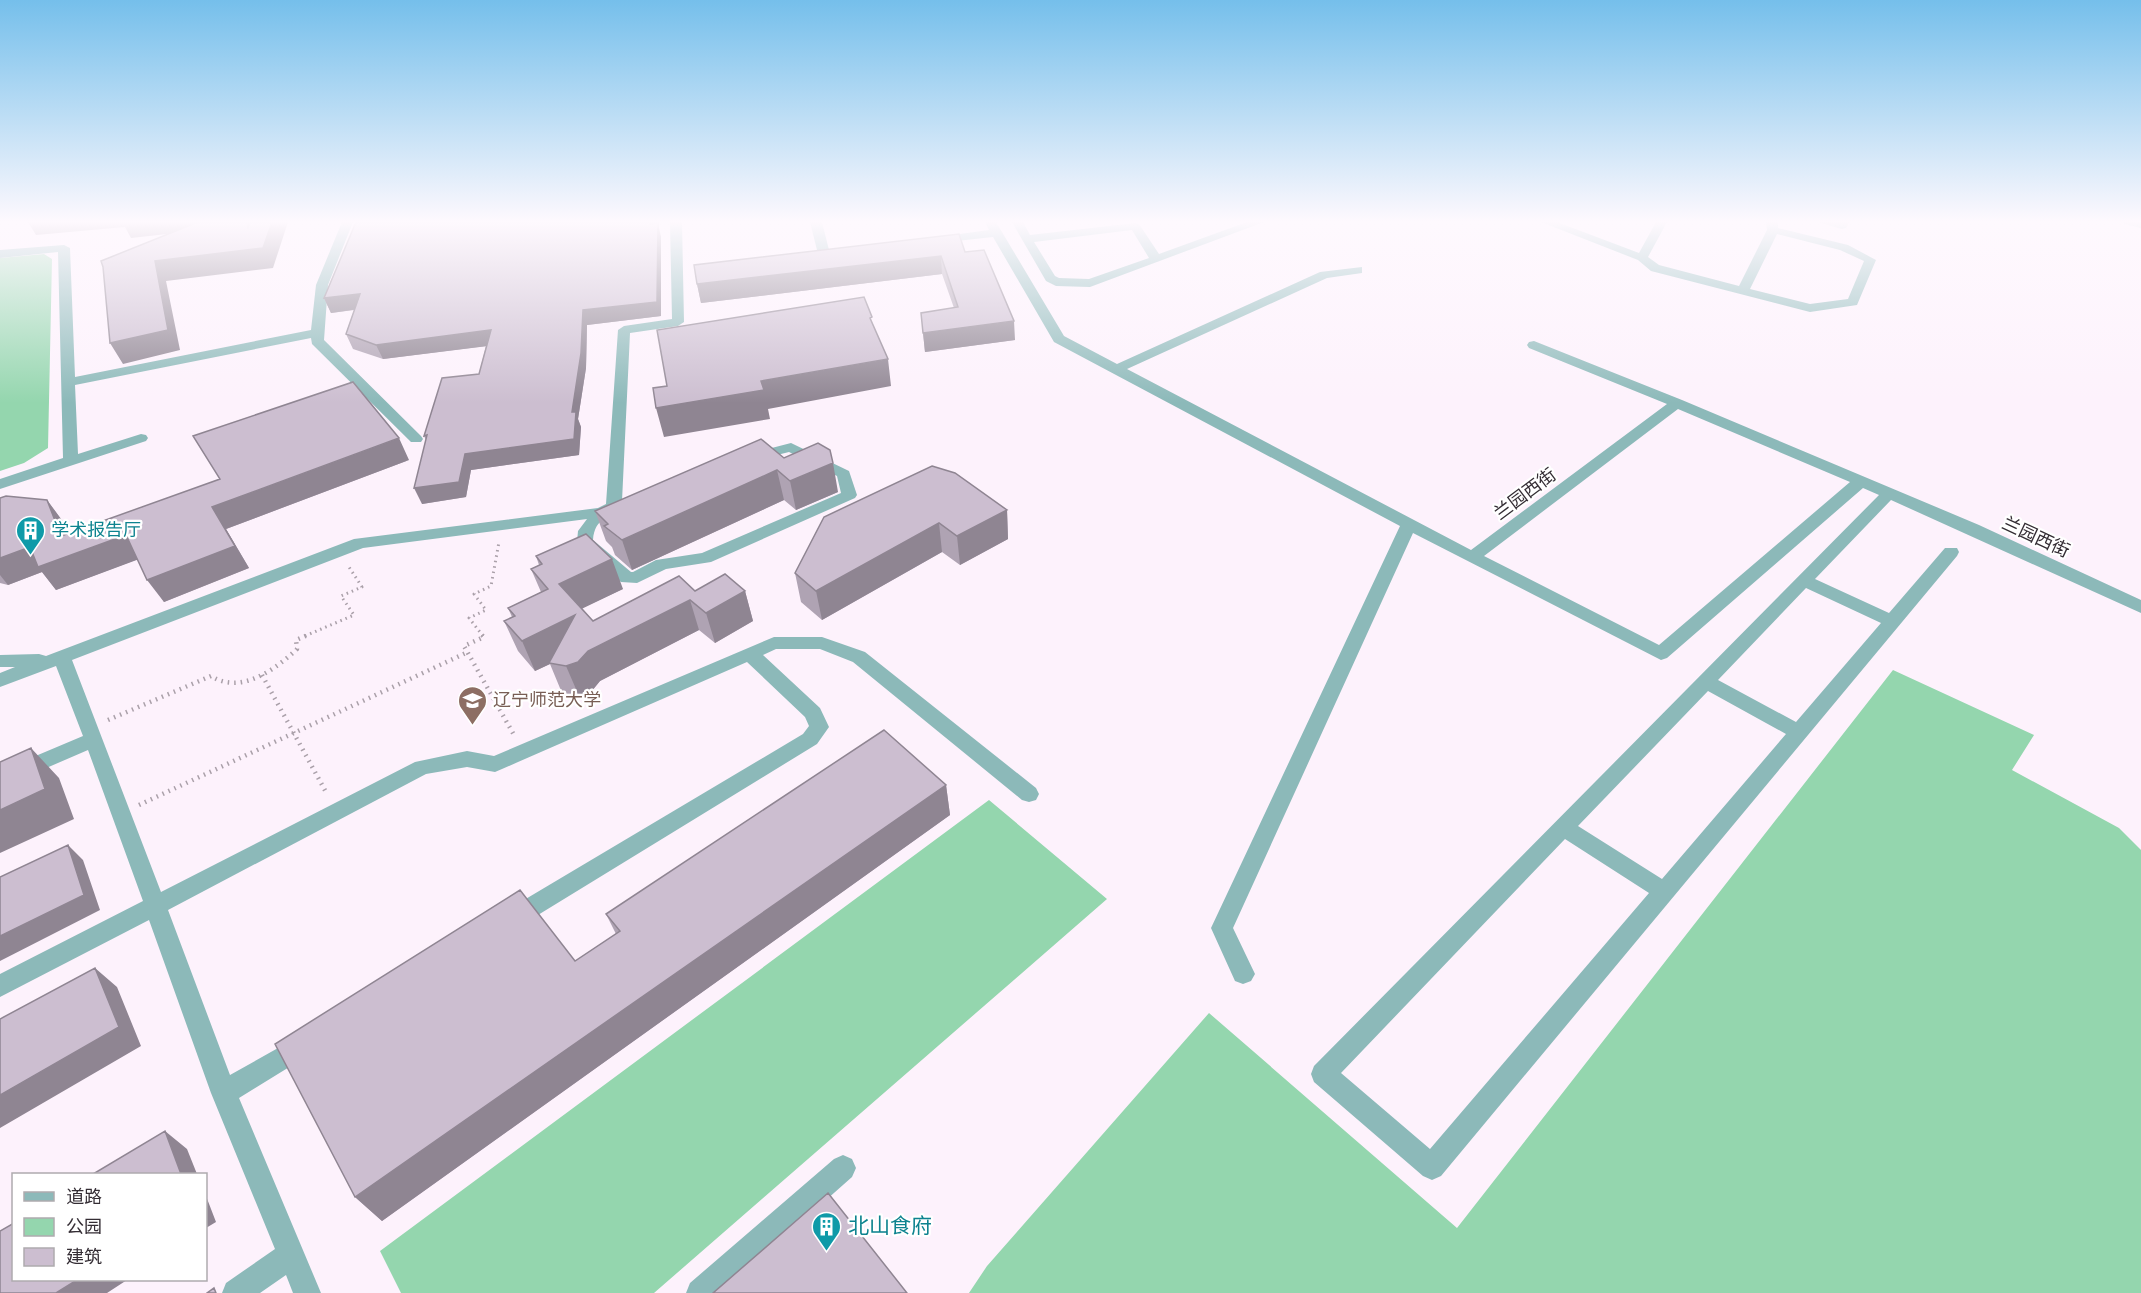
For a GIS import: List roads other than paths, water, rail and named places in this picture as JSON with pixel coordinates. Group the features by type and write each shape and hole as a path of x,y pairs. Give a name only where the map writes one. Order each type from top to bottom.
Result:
{"street":[{"path":"65,282 71,461"},
{"path":"323,282 317,340 416,439"},
{"path":"681,282 678,322 624,330 608,509 586,531 585,542 627,578 637,578 662,564 705,558 849,495 844,474 819,464 796,448 791,447 739,461"},
{"path":"1025,282 1059,339 1661,654 1861,481"},
{"path":"1068,282 1092,282"},
{"path":"1117,369 1308,282"},
{"path":"1712,282 1810,308 1853,302 1861,282"},
{"path":"1743,290 1746,282"},
{"path":"69,382 318,333"},
{"path":"1534,345 1677,403"},
{"name":"兰园西街","path":"1473,557 1677,403 1973,529 2141,607"},
{"path":"0,484 141,438"},
{"path":"1889,493 1323,1074 1432,1167 1951,552"},
{"path":"0,680 360,543 608,509 634,497"},
{"path":"1243,974 1222,928 1409,524"},
{"path":"1804,580 1893,622"},
{"path":"2103,590 2141,620"},
{"path":"0,986 154,904 422,767 467,759 495,764 774,643 822,643 859,657 1029,794"},
{"path":"497,928 810,739 819,728 813,713 749,653"},
{"path":"0,661 57,658"},
{"path":"57,658 92,733 224,1093 307,1293"},
{"path":"1705,681 1799,733"},
{"path":"0,780 92,733"},
{"path":"1563,827 1665,892"},
{"path":"224,1093 325,1032"},
{"path":"700,1293 843,1168"},
{"path":"236,1293 291,1256"}],"place":[{"name":"学术报告厅","path":"30,556"},
{"name":"辽宁师范大学","path":"472,726"},
{"name":"北山食府","path":"827,1252"}]}
